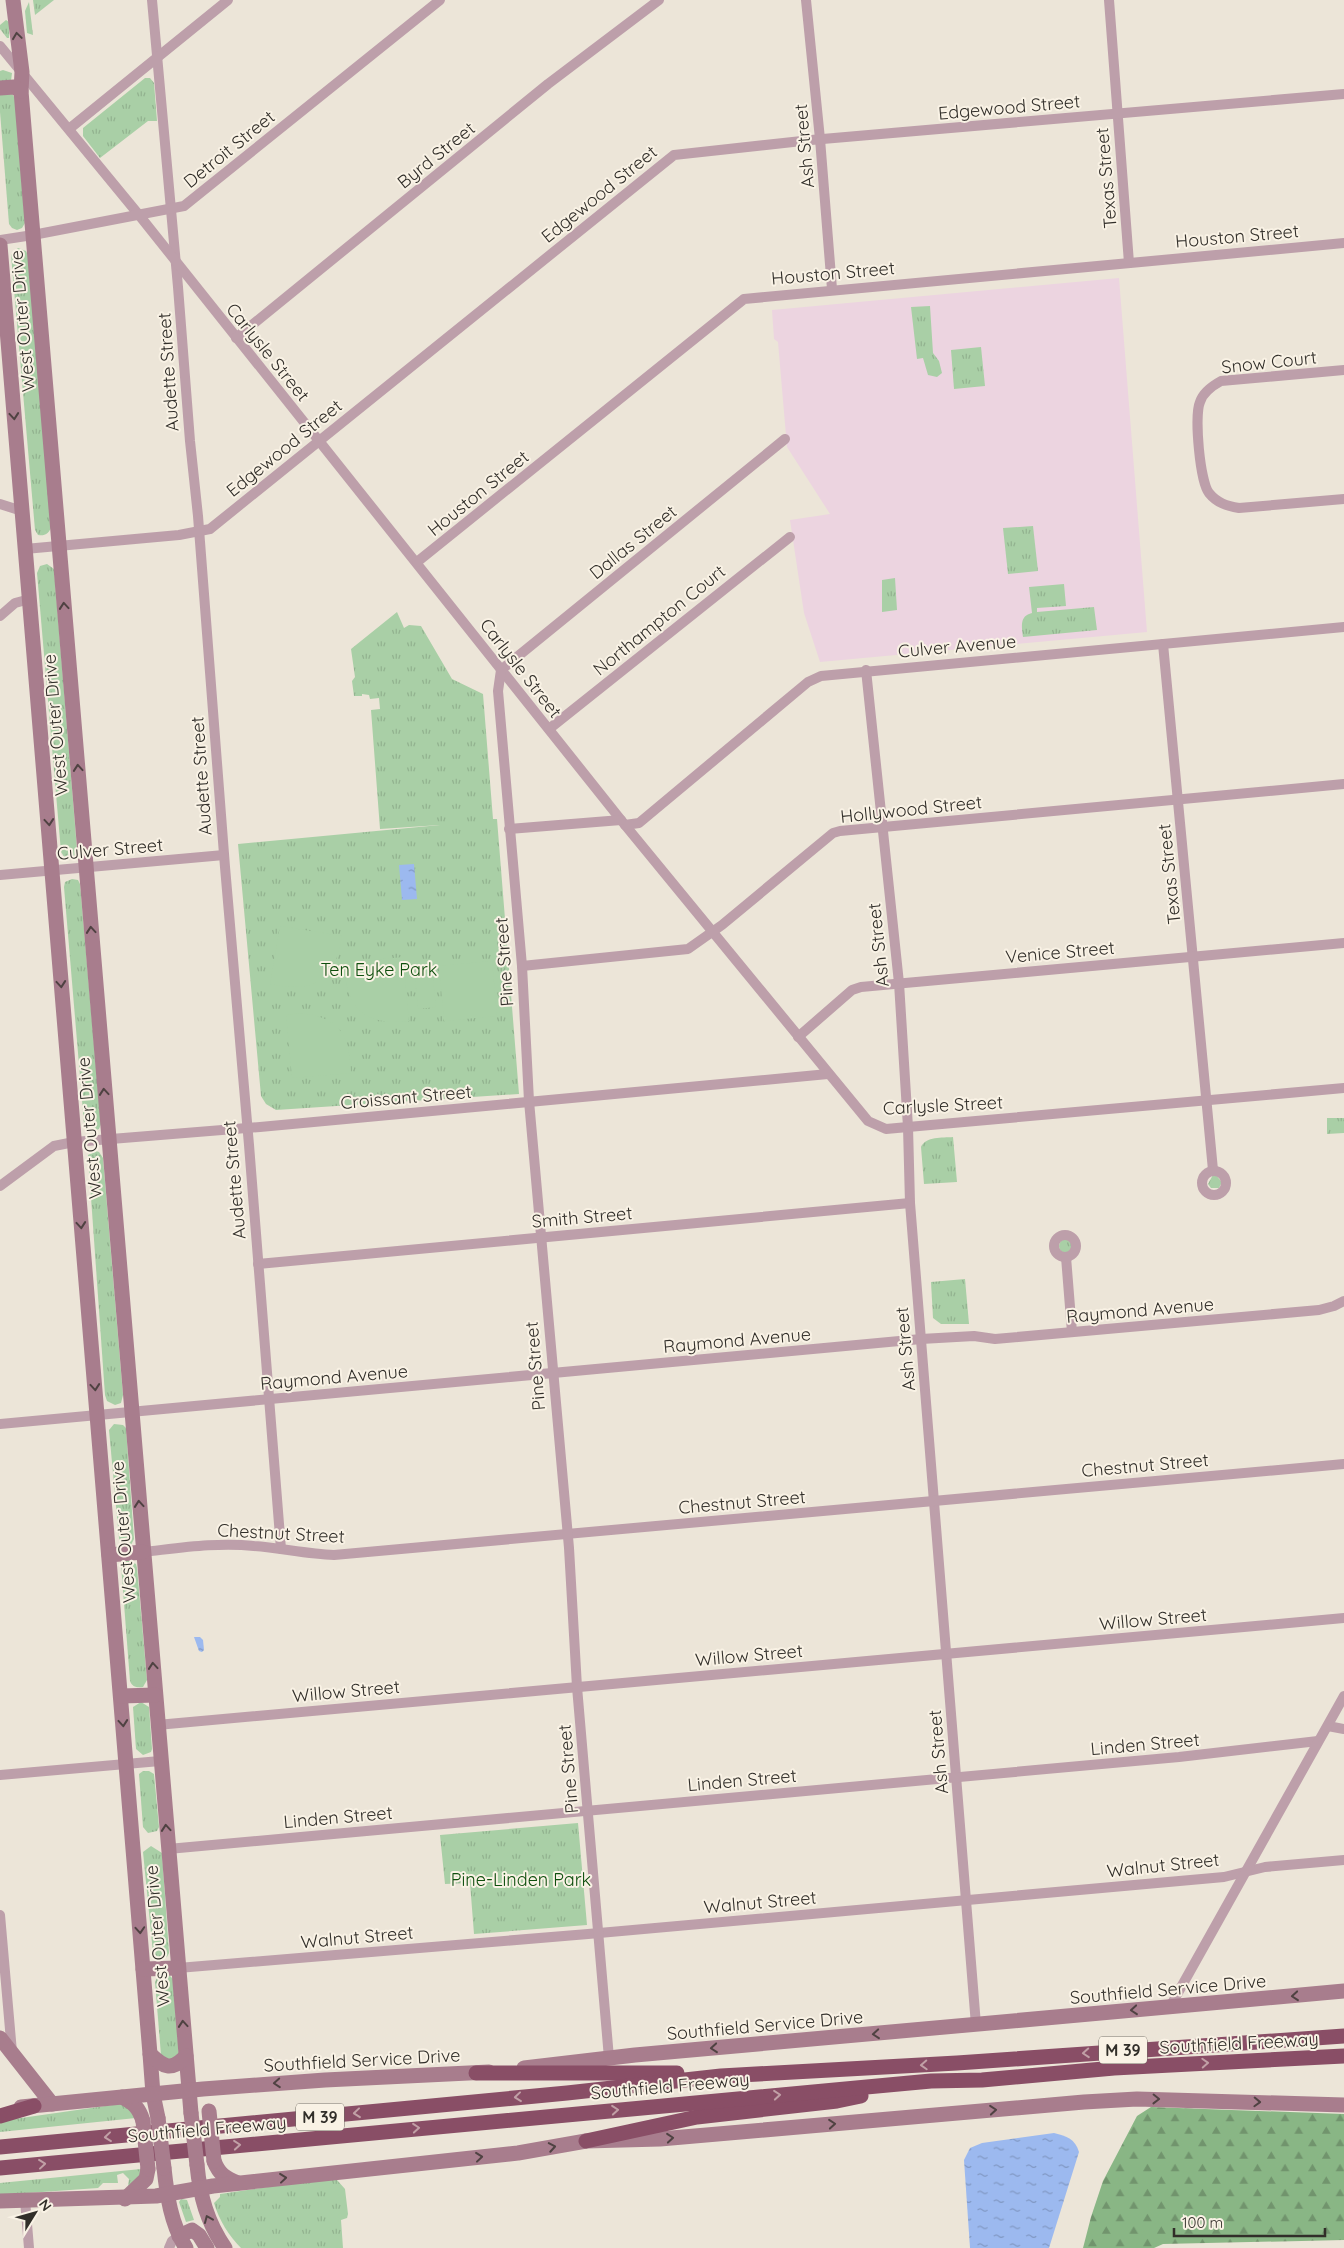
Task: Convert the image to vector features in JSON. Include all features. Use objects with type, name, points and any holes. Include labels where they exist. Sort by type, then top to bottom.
[{"type":"highway","name":"Southfield Freeway","points":[[0,2147],[557,2094],[721,2076],[957,2063],[1344,2036]]},
{"type":"highway","name":"Southfield Freeway","points":[[0,2168],[931,2081],[982,2080],[1114,2068],[1344,2056]]},
{"type":"highway","points":[[476,2073],[653,2072],[721,2076]]},
{"type":"highway","points":[[586,2141],[696,2117],[837,2101],[931,2081]]},
{"type":"highway","points":[[0,2116],[34,2106]]},
{"type":"main road","points":[[0,10],[13,0]]},
{"type":"main road","name":"West Outer Drive","points":[[13,0],[22,72],[33,235],[191,2113],[199,2187],[206,2213],[214,2232],[225,2248]]},
{"type":"main road","points":[[0,88],[14,87],[22,91]]},
{"type":"main road","name":"West Outer Drive","points":[[0,245],[127,1764],[153,2094],[151,2120],[164,2168],[167,2194],[178,2244]]},
{"type":"main road","points":[[109,1555],[143,1552]]},
{"type":"main road","points":[[121,1696],[155,1694]]},
{"type":"main road","points":[[143,1969],[178,1968]]},
{"type":"main road","name":"Southfield Service Drive","points":[[0,2109],[189,2090],[325,2080],[476,2073],[609,2058],[1344,1992]]},
{"type":"main road","points":[[0,2038],[52,2104]]},
{"type":"main road","points":[[150,2054],[160,2064],[169,2067],[176,2065],[186,2056]]},
{"type":"main road","points":[[216,2089],[209,2102],[214,2161],[218,2171],[225,2178],[238,2183]]},
{"type":"main road","points":[[122,2097],[133,2103],[151,2120],[146,2179],[125,2199]]},
{"type":"main road","points":[[0,2201],[125,2199],[167,2194],[199,2187],[518,2153],[586,2141],[660,2139],[1137,2099],[1344,2105]]},
{"type":"main road","points":[[178,2244],[192,2230],[199,2235],[207,2248]]},
{"type":"street","name":"Audette Street","points":[[152,0],[199,532],[281,1550]]},
{"type":"street","points":[[69,128],[228,0]]},
{"type":"street","name":"Detroit Street","points":[[0,240],[184,206],[440,0]]},
{"type":"street","name":"Byrd Street","points":[[236,338],[548,84],[659,0]]},
{"type":"street","name":"Ash Street","points":[[806,0],[832,290]]},
{"type":"street","name":"Texas Street","points":[[1109,0],[1116,114],[1130,262]]},
{"type":"street","name":"Carlysle Street","points":[[0,46],[139,215],[623,822],[868,1121],[886,1129],[1344,1088]]},
{"type":"street","name":"Edgewood Street","points":[[25,549],[199,532],[210,529],[674,155],[820,140],[1344,94]]},
{"type":"street","name":"Houston Street","points":[[417,562],[744,299],[1344,243]]},
{"type":"street","name":"Snow Court","points":[[1344,370],[1221,382],[1209,388],[1204,394],[1197,413],[1204,482],[1210,494],[1217,501],[1239,508],[1344,499]]},
{"type":"street","name":"Dallas Street","points":[[501,670],[785,439]]},
{"type":"street","points":[[0,504],[22,510]]},
{"type":"street","name":"Northampton Court","points":[[549,729],[790,536]]},
{"type":"street","points":[[0,616],[15,603],[30,599]]},
{"type":"street","name":"Culver Avenue","points":[[509,828],[623,822],[639,823],[808,682],[821,676],[866,670],[1344,627]]},
{"type":"street","name":"Texas Street","points":[[1163,644],[1213,1170]]},
{"type":"street","name":"Pine Street","points":[[501,670],[498,692],[522,966],[529,1102],[567,1534],[609,2058]]},
{"type":"street","name":"Ash Street","points":[[866,670],[898,983],[908,1127],[910,1204],[976,2024]]},
{"type":"street","name":"Hollywood Street","points":[[522,966],[680,951],[693,946],[833,833],[1344,784]]},
{"type":"street","name":"Culver Street","points":[[0,875],[224,855]]},
{"type":"street","name":"Venice Street","points":[[798,1037],[852,990],[898,983],[1344,943]]},
{"type":"street","name":"Croissant Street","points":[[0,1186],[54,1146],[74,1142],[247,1128],[828,1074]]},
{"type":"street","name":"Smith Street","points":[[258,1264],[910,1204]]},
{"type":"street","points":[[1066,1257],[1072,1332]]},
{"type":"street","name":"Raymond Avenue","points":[[5,1423],[921,1339],[974,1336],[995,1339],[1319,1310],[1344,1301]]},
{"type":"street","name":"Chestnut Street","points":[[143,1552],[226,1544],[334,1555],[1344,1464]]},
{"type":"street","name":"Willow Street","points":[[157,1725],[1344,1618]]},
{"type":"street","points":[[1170,2007],[1344,1696]]},
{"type":"street","points":[[1328,1726],[1344,1729]]},
{"type":"street","name":"Linden Street","points":[[168,1849],[1189,1756],[1318,1742]]},
{"type":"street","points":[[0,1776],[160,1761]]},
{"type":"street","name":"Walnut Street","points":[[178,1968],[598,1933],[1224,1877],[1268,1867],[1344,1860]]},
{"type":"street","points":[[0,1915],[12,2053]]},
{"type":"street","points":[[25,2200],[30,2248]]},
{"type":"shaded area","points":[[1119,278],[1147,632],[820,662],[804,613],[790,520],[830,514],[787,447],[778,342],[774,339],[772,310]]},
{"type":"green space","points":[[33,0],[54,0],[35,15]]},
{"type":"green space","points":[[29,2],[33,35],[27,33],[25,11]]},
{"type":"green space","points":[[6,20],[9,22],[9,38],[0,29],[0,25]]},
{"type":"green space","points":[[0,71],[12,73],[11,81],[0,82]]},
{"type":"green space","points":[[145,78],[150,78],[154,83],[157,121],[148,121],[100,158],[83,136],[83,128]]},
{"type":"green space","points":[[12,94],[15,98],[25,223],[22,228],[17,230],[9,224],[0,112],[0,95]]},
{"type":"green space","points":[[18,248],[26,251],[28,255],[51,528],[44,535],[38,535],[35,530],[11,255]]},
{"type":"green space","points":[[930,306],[933,353],[939,361],[942,373],[937,377],[928,375],[923,358],[917,359],[911,307]]},
{"type":"green space","points":[[981,347],[985,386],[954,389],[951,350]]},
{"type":"green space","points":[[1033,526],[1038,571],[1008,574],[1003,528]]},
{"type":"green space","points":[[47,564],[54,569],[77,849],[77,855],[69,860],[61,852],[37,573],[40,566]]},
{"type":"green space","points":[[895,578],[897,610],[882,612],[882,580]]},
{"type":"green space","points":[[1064,584],[1066,606],[1037,608],[1037,612],[1094,607],[1097,630],[1023,637],[1023,619],[1032,613],[1029,587]]},
{"type":"green space","name":"Ten Eyke Park","points":[[397,612],[404,628],[409,625],[421,626],[452,679],[483,694],[493,819],[497,819],[519,1094],[276,1110],[266,1104],[261,1096],[238,844],[440,825],[380,829],[371,710],[380,709],[379,698],[370,699],[369,695],[362,694],[362,696],[354,696],[352,681],[355,677],[351,649]]},
{"type":"green space","points":[[72,879],[78,880],[80,884],[101,1124],[99,1129],[91,1132],[87,1130],[84,1124],[64,887],[65,882]]},
{"type":"green space","points":[[280,926],[342,936],[339,952],[334,964],[328,974],[320,981],[299,987],[270,984]]},
{"type":"green space","points":[[403,957],[409,1021],[393,1022],[368,1017],[360,1011],[348,992],[344,963]]},
{"type":"green space","points":[[492,961],[497,1016],[444,1021],[439,966]]},
{"type":"green space","points":[[432,967],[436,1007],[418,1009],[414,968]]},
{"type":"green space","points":[[301,1013],[325,1019],[334,1024],[340,1031],[348,1048],[351,1073],[292,1078],[286,1015]]},
{"type":"green space","points":[[1327,1118],[1344,1118],[1344,1133],[1327,1134]]},
{"type":"green space","points":[[953,1137],[957,1182],[924,1184],[921,1147],[923,1143],[930,1139]]},
{"type":"green space","points":[[96,1151],[103,1158],[123,1395],[121,1403],[115,1405],[107,1401],[105,1395],[88,1155]]},
{"type":"green space","points":[[1214,1173],[1222,1182],[1219,1188],[1211,1188],[1208,1184]]},
{"type":"green space","points":[[1066,1239],[1071,1241],[1073,1246],[1071,1251],[1066,1253],[1061,1251],[1059,1246],[1061,1241]]},
{"type":"green space","points":[[965,1279],[969,1324],[941,1324],[933,1318],[931,1282]]},
{"type":"green space","points":[[114,1424],[123,1425],[126,1428],[134,1539],[131,1545],[124,1544],[119,1538],[109,1430]]},
{"type":"green space","points":[[127,1560],[136,1564],[137,1568],[147,1680],[143,1687],[133,1686],[130,1681],[121,1565]]},
{"type":"green space","points":[[141,1702],[149,1707],[152,1749],[151,1752],[143,1755],[136,1749],[133,1707]]},
{"type":"green space","points":[[143,1771],[149,1771],[154,1774],[159,1827],[157,1831],[148,1833],[143,1827],[139,1774]]},
{"type":"green space","name":"Pine-Linden Park","points":[[578,1823],[587,1925],[474,1934],[470,1883],[445,1884],[440,1835]]},
{"type":"green space","points":[[151,1846],[162,1853],[169,1953],[167,1957],[160,1959],[153,1953],[143,1852]]},
{"type":"green space","points":[[163,1973],[168,1974],[173,1979],[179,2054],[169,2062],[161,2055],[155,1982],[158,1976]]},
{"type":"green space","points":[[119,2104],[129,2106],[136,2118],[0,2132],[0,2121]]},
{"type":"green space","points":[[1151,2107],[1344,2114],[1344,2240],[1163,2244],[1154,2248],[1083,2248],[1103,2181],[1137,2116]]},
{"type":"green space","points":[[141,2169],[141,2177],[128,2186],[129,2179],[123,2173],[117,2175],[118,2183],[103,2183],[98,2188],[0,2195],[0,2183]]},
{"type":"green space","points":[[315,2180],[337,2180],[345,2189],[348,2214],[347,2218],[341,2220],[343,2248],[241,2248],[225,2227],[214,2203],[220,2197],[220,2194]]},
{"type":"green space","points":[[181,2199],[187,2200],[194,2220],[186,2222],[179,2202]]},
{"type":"water","points":[[414,864],[417,899],[402,900],[399,865]]},
{"type":"water","points":[[194,1637],[200,1637],[203,1640],[204,1650],[202,1652],[199,1651]]},
{"type":"water","points":[[1054,2133],[1070,2139],[1079,2152],[1049,2248],[970,2248],[964,2160],[970,2148],[982,2143]]}]
